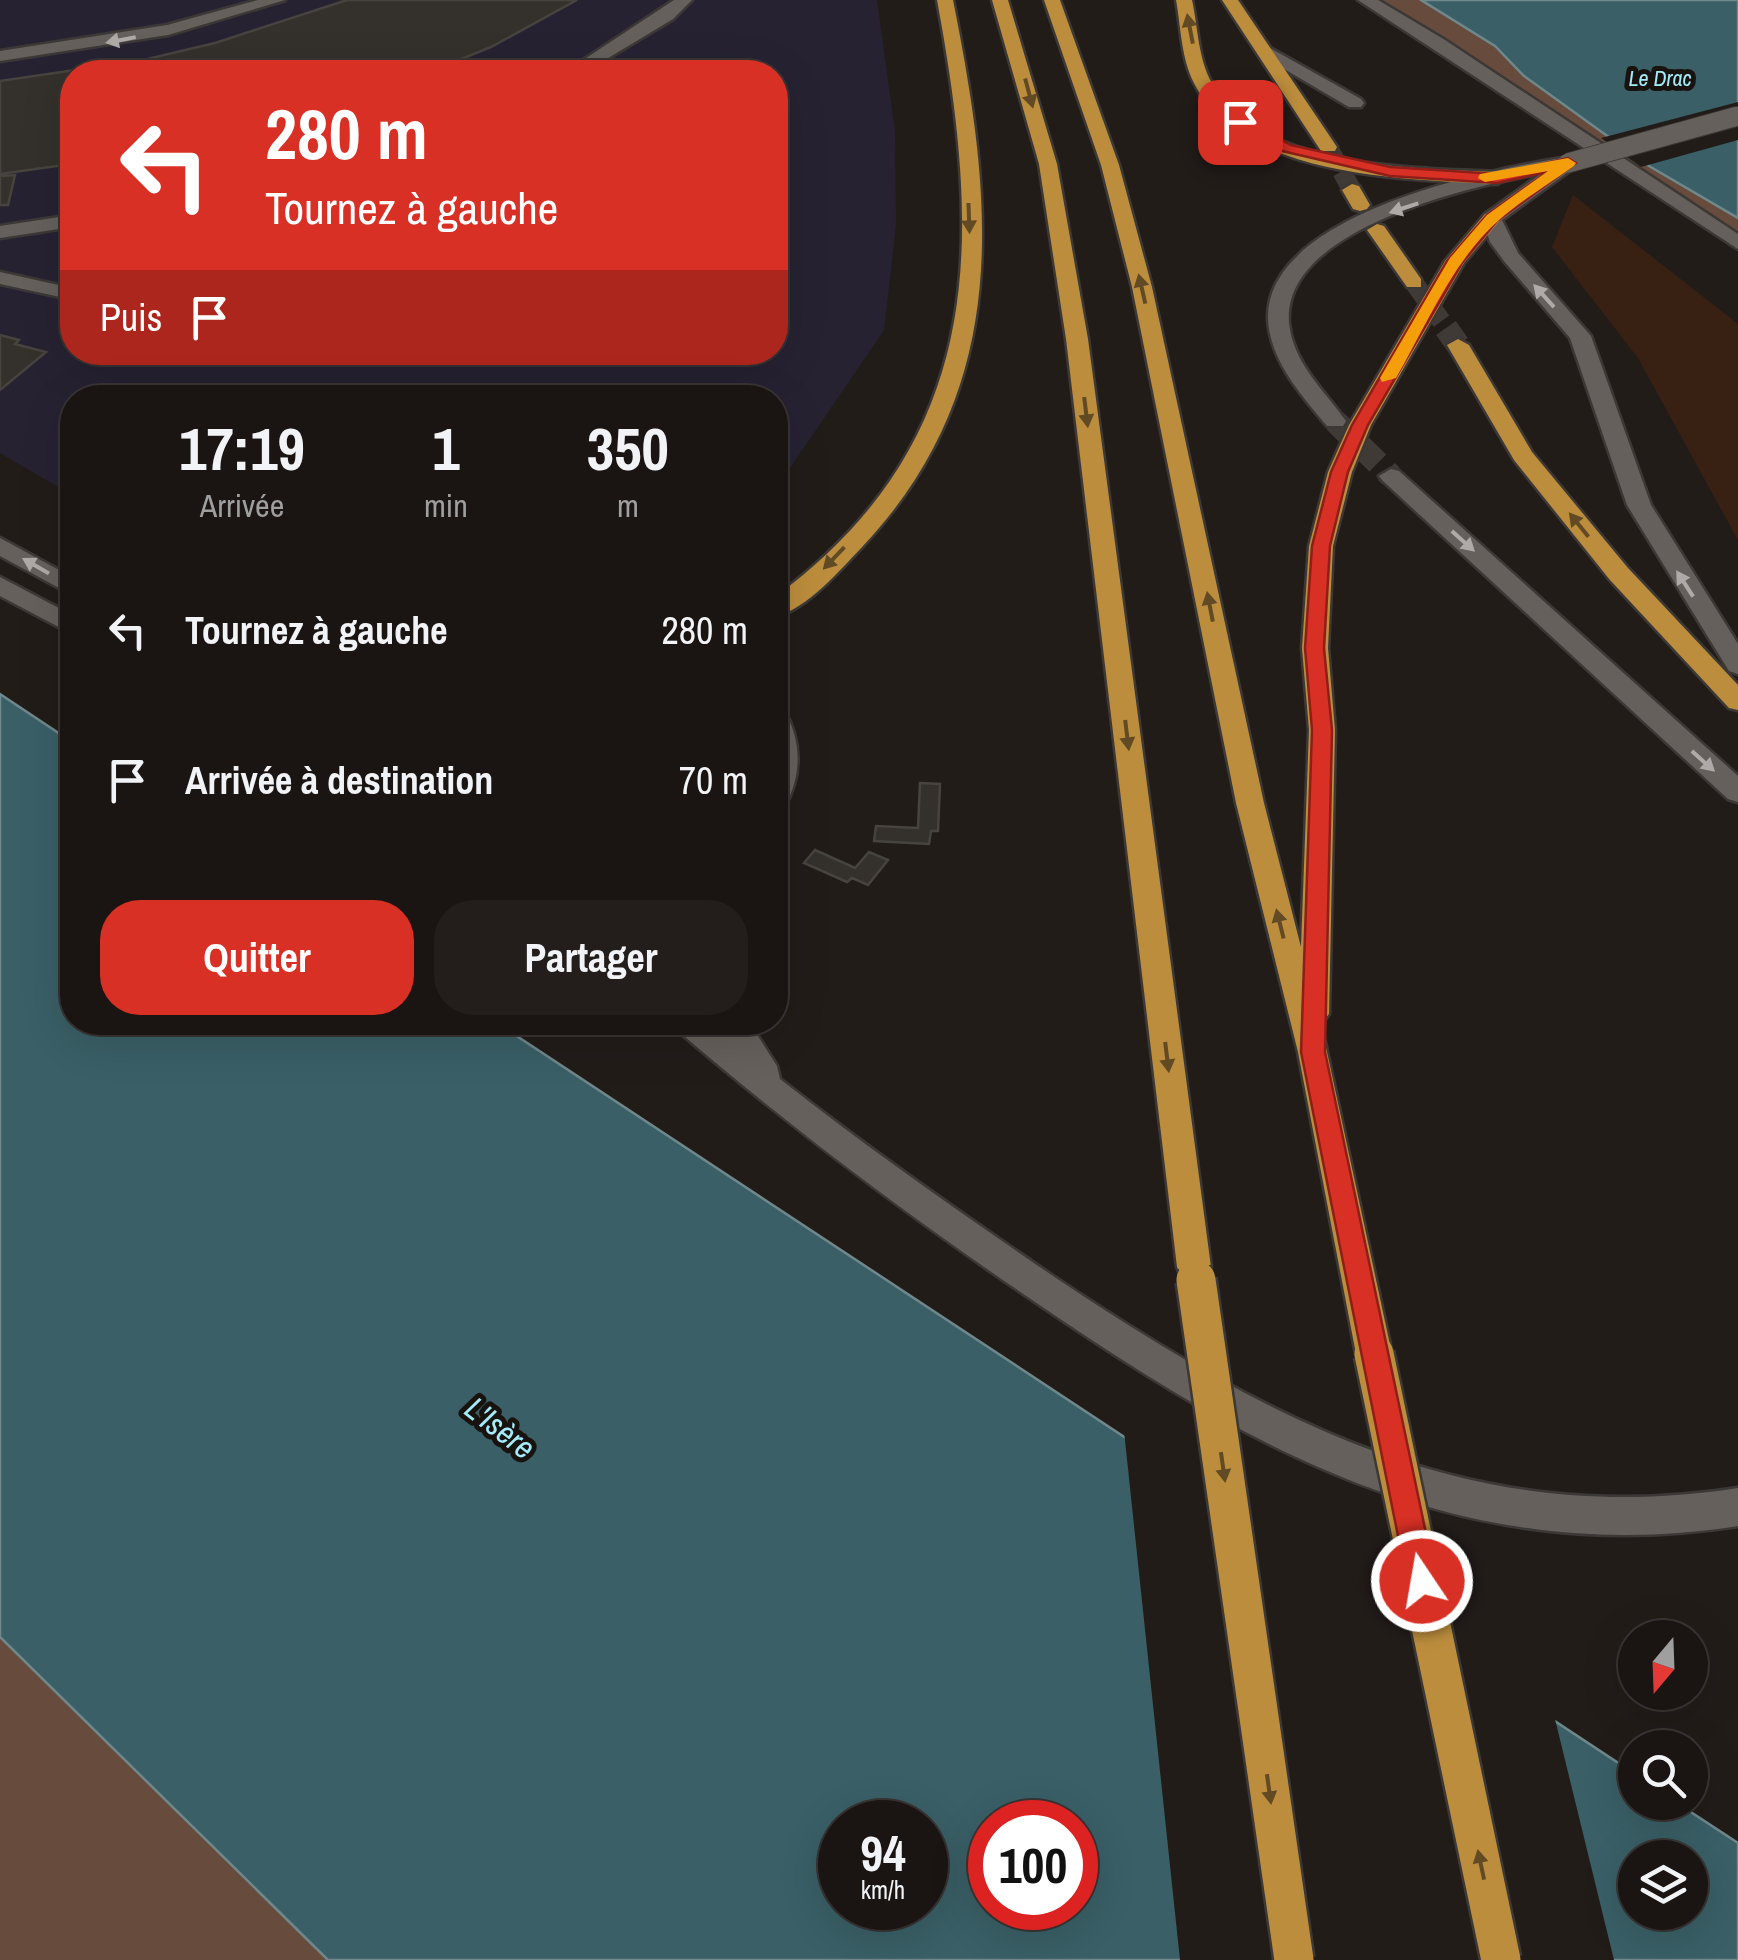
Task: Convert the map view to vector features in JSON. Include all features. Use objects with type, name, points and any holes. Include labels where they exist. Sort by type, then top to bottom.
[{"type":"highway","points":[[788,598],[824,568],[888,502],[934,425],[962,349],[970,300],[968,182],[958,68],[944,0]]},
{"type":"highway","points":[[1000,0],[1048,164],[1077,339],[1194,1267],[1294,1960]]},
{"type":"highway","points":[[1052,0],[1110,165],[1142,287],[1250,802],[1313,1052],[1500,1960]]},
{"type":"highway","points":[[1184,0],[1204,86],[1221,109],[1258,134],[1322,159],[1373,168],[1497,178]]},
{"type":"highway","points":[[1230,0],[1328,148]]},
{"type":"highway","points":[[1313,1052],[1322,730],[1314,648],[1321,546],[1340,472],[1360,425],[1455,261],[1492,218]]},
{"type":"highway","points":[[1377,230],[1414,283]]},
{"type":"highway","points":[[1458,345],[1522,455],[1619,574],[1738,701]]},
{"type":"main road","points":[[194,0],[216,19]]},
{"type":"main road","points":[[0,56],[95,44],[216,19],[278,0]]},
{"type":"main road","points":[[594,60],[668,15],[684,0]]},
{"type":"main road","points":[[1366,0],[1439,44],[1738,243]]},
{"type":"main road","points":[[1263,48],[1355,102]]},
{"type":"main road","points":[[1335,421],[1305,386],[1289,355],[1279,306],[1303,262],[1344,230],[1497,178],[1568,163],[1738,116]]},
{"type":"main road","points":[[1568,163],[1492,218],[1500,242],[1580,336],[1639,505],[1738,666]]},
{"type":"main road","points":[[0,232],[60,223]]},
{"type":"main road","points":[[0,278],[60,291]]},
{"type":"main road","points":[[1391,476],[1738,792]]},
{"type":"main road","points":[[0,546],[60,579]]},
{"type":"main road","points":[[0,585],[60,619]]},
{"type":"main road","points":[[704,1035],[787,1106],[877,1174],[1181,1379],[1280,1432],[1386,1476],[1513,1506],[1603,1518],[1738,1507]]},
{"type":"main road","points":[[741,1035],[787,1106]]},
{"type":"shaded area","points":[[0,0],[877,0],[895,132],[896,225],[884,330],[788,471],[788,385],[60,385],[60,488],[0,453]]},
{"type":"shaded area","points":[[1378,0],[1421,0],[1495,46],[1524,77],[1649,166],[1738,218],[1738,238],[1458,48]]},
{"type":"shaded area","points":[[1573,195],[1738,324],[1738,540],[1638,358],[1552,247]]},
{"type":"shaded area","points":[[0,1637],[328,1960],[0,1960]]},
{"type":"water","name":"Le Drac","points":[[1421,0],[1738,0],[1738,218],[1649,166],[1524,76],[1495,46]]},
{"type":"water","name":"L'Isère","points":[[0,694],[60,734],[60,1035],[515,1035],[1618,1763],[1618,1820],[1703,1820],[1738,1843],[1738,1960],[328,1960],[0,1637]]},
{"type":"pier","points":[[1738,102],[1738,140],[1641,167],[1601,138]]},
{"type":"pier","points":[[1124,1431],[1554,1715],[1614,1960],[1180,1960]]},
{"type":"building","points":[[347,0],[577,0],[459,60],[143,60],[215,43]]},
{"type":"building","points":[[60,72],[60,166],[0,174],[0,81]]},
{"type":"building","points":[[15,175],[8,205],[0,205],[0,176]]},
{"type":"building","points":[[0,335],[19,340],[15,344],[46,352],[0,390]]},
{"type":"building","points":[[920,783],[940,784],[938,831],[931,831],[929,844],[874,841],[876,826],[918,828]]},
{"type":"building","points":[[815,850],[855,868],[869,852],[888,860],[868,885],[852,878],[847,882],[804,863]]},
{"type":"tunnel","points":[[1328,147],[1352,190]]},
{"type":"tunnel","points":[[1414,283],[1448,330]]},
{"type":"tunnel","points":[[1446,328],[1458,345]]},
{"type":"tunnel","points":[[1335,421],[1391,476]]},
{"type":"slow traffic","points":[[1388,378],[1455,261],[1492,218],[1568,163],[1485,178]]},
{"type":"route","points":[[1240,122],[1287,148],[1390,172],[1497,178],[1568,163],[1492,218],[1455,261],[1360,425],[1340,472],[1321,546],[1314,648],[1322,730],[1313,1052],[1422,1581]]}]
